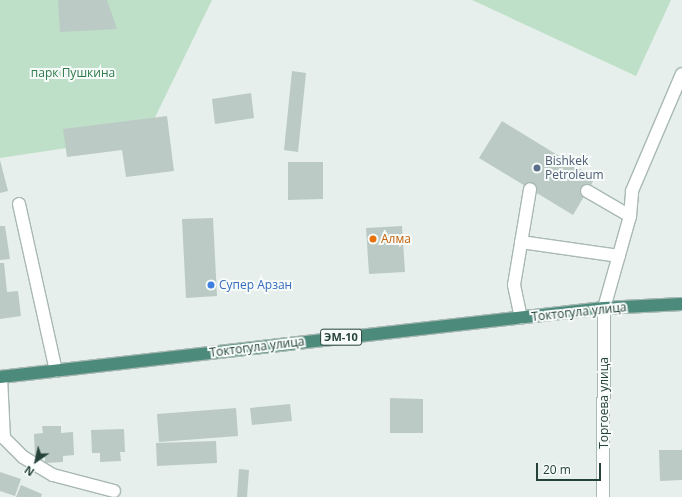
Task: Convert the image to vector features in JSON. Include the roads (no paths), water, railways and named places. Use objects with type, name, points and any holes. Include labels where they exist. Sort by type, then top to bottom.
[{"type":"highway","name":"Токтогула улица","points":[[1,377],[604,308],[682,304]]},
{"type":"street","name":"Торгоева улица","points":[[603,497],[604,308],[630,216],[632,191],[682,74]]},
{"type":"street","points":[[521,318],[514,285],[530,189]]},
{"type":"street","points":[[587,191],[630,216]]},
{"type":"street","points":[[20,204],[56,371]]},
{"type":"street","points":[[521,242],[619,256]]},
{"type":"street","points":[[1,377],[4,438],[23,457],[53,476],[114,490]]},
{"type":"place","name":"Bishkek Petroleum","points":[[537,168]]},
{"type":"place","name":"Алма","points":[[373,239]]},
{"type":"place","name":"Супер Арзан","points":[[211,285]]},
{"type":"park label","name":"парк Пушкина","points":[[73,73]]}]
